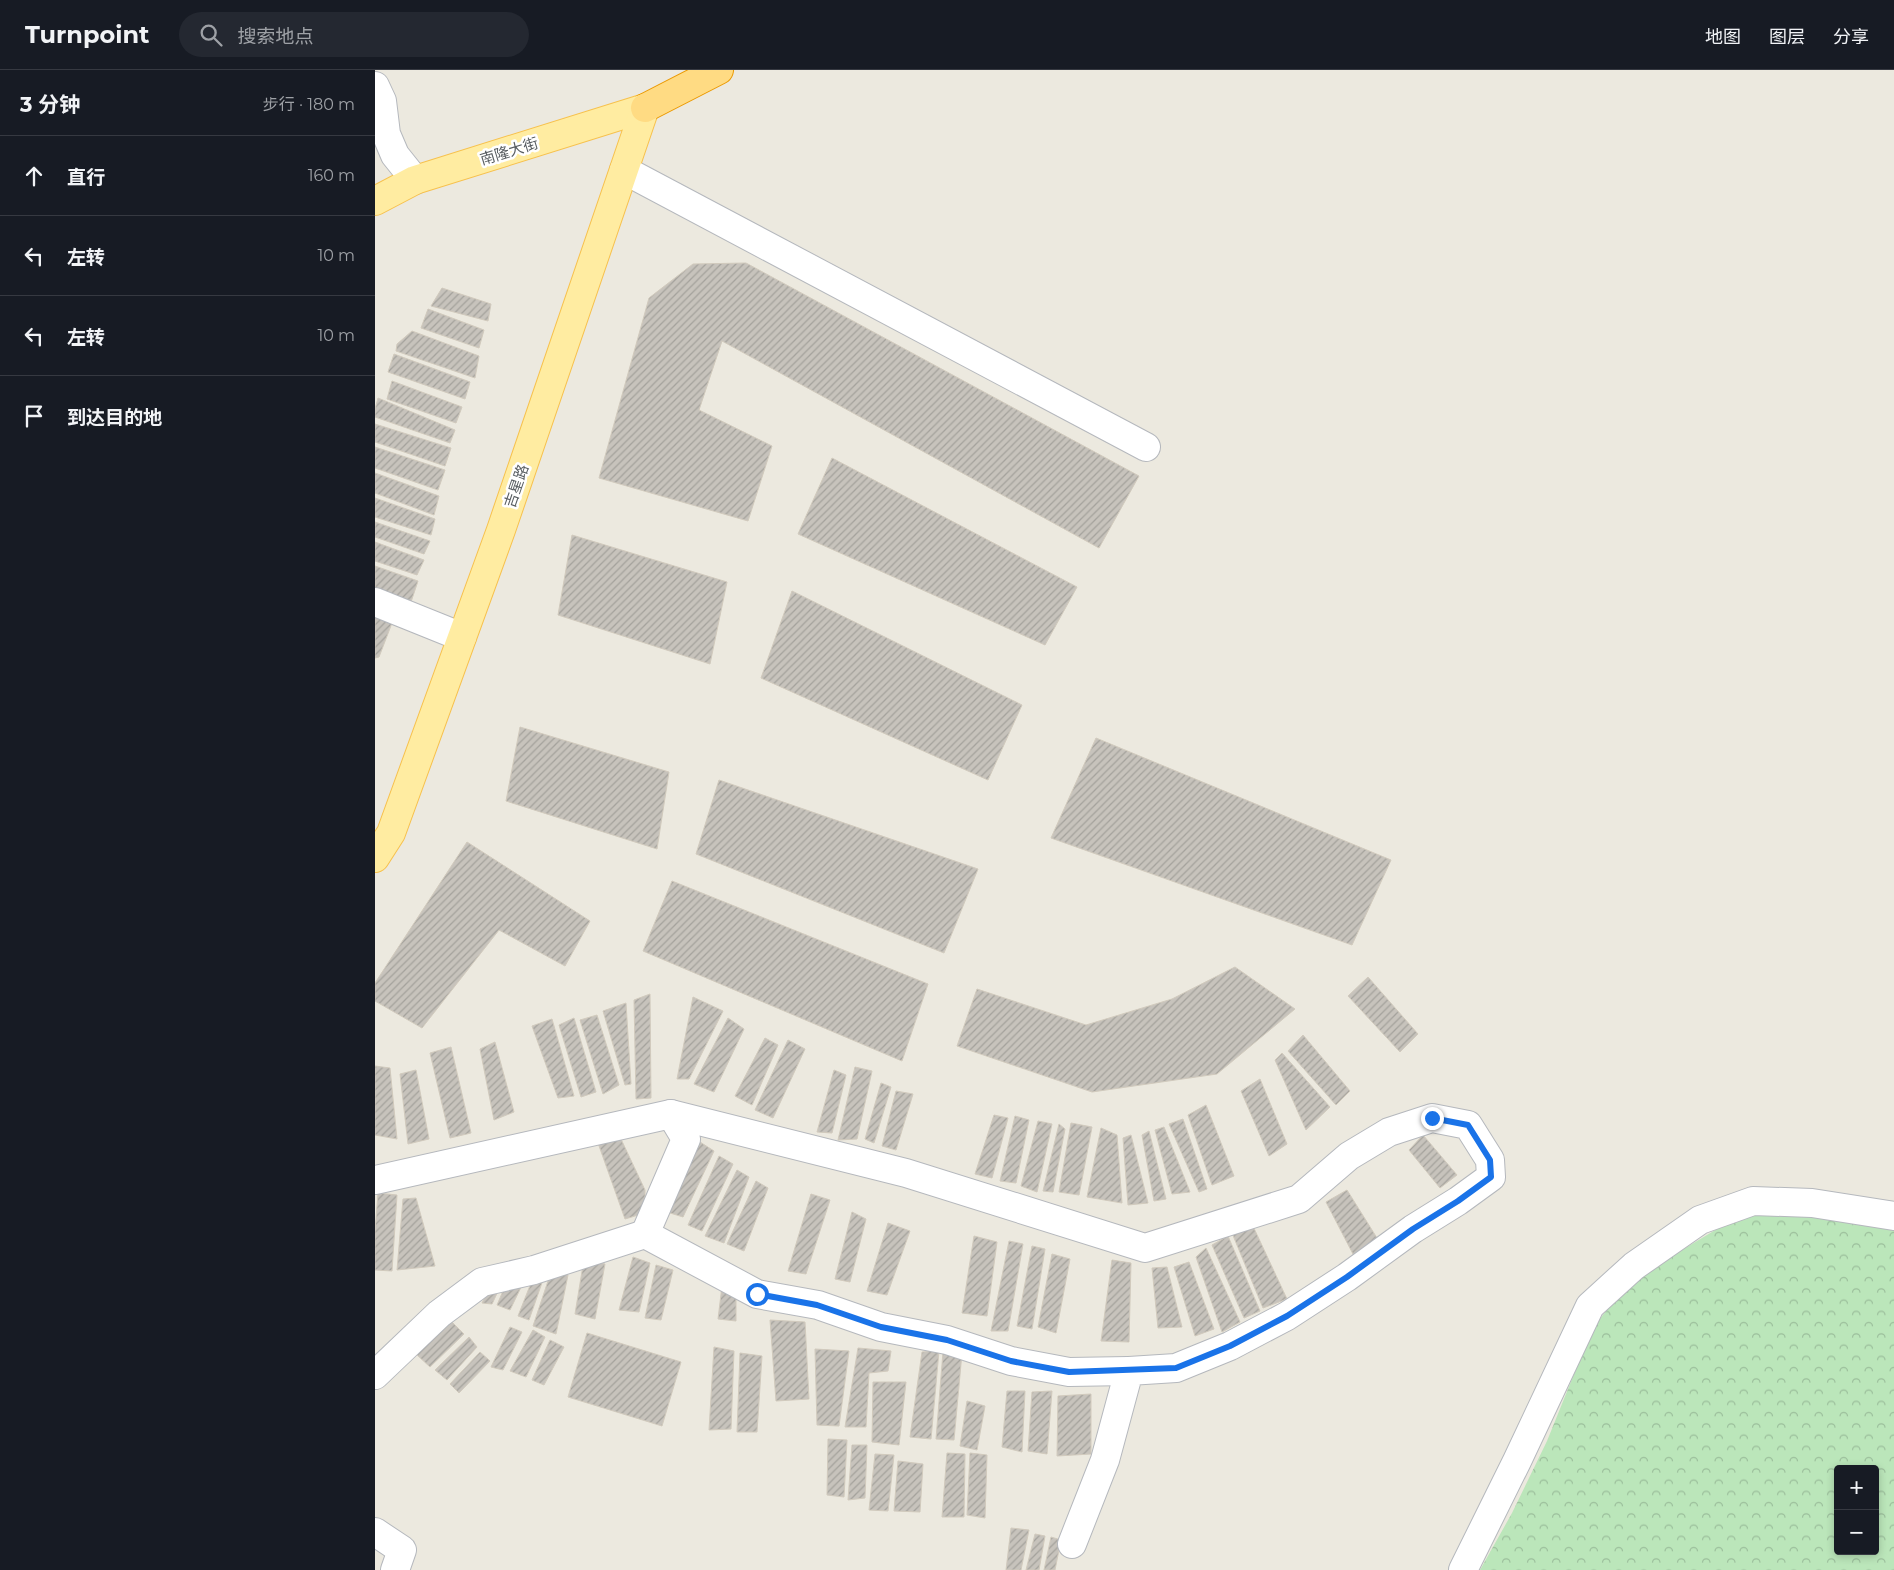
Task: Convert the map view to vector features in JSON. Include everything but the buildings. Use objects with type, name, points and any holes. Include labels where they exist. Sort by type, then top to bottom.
[{"type":"highway","points":[[645,108],[719,70]]},
{"type":"main road","name":"吉星路","points":[[375,858],[391,833],[501,530],[645,108]]},
{"type":"main road","name":"南隆大街","points":[[375,201],[415,180],[645,108]]},
{"type":"street","points":[[375,86],[382,101],[385,134],[395,154],[415,180]]},
{"type":"street","points":[[625,170],[1146,447]]},
{"type":"street","points":[[375,602],[462,637]]},
{"type":"street","points":[[375,1180],[671,1114],[906,1173],[1145,1248],[1299,1199],[1349,1156],[1389,1132],[1432,1118],[1468,1125],[1490,1160],[1491,1177],[1287,1316],[1230,1346],[1176,1368],[1069,1372],[1011,1361],[947,1340],[881,1327],[817,1305],[757,1294],[645,1234],[535,1270],[483,1282],[439,1314],[375,1375]]},
{"type":"street","points":[[645,1234],[685,1140],[671,1114]]},
{"type":"street","points":[[1463,1570],[1590,1306],[1634,1266],[1700,1220],[1753,1201],[1811,1203],[1894,1216]]},
{"type":"street","points":[[1072,1544],[1105,1460],[1129,1371]]},
{"type":"street","points":[[375,1532],[402,1550],[395,1570]]},
{"type":"green space","points":[[1777,1209],[1894,1228],[1894,1570],[1480,1570],[1512,1513],[1547,1441],[1593,1327],[1632,1280],[1727,1223]]},
{"type":"route","points":[[757,1294],[817,1305],[881,1327],[947,1340],[1011,1361],[1069,1372],[1176,1368],[1230,1346],[1287,1316],[1347,1277],[1413,1229],[1458,1201],[1491,1177],[1490,1160],[1468,1125],[1432,1118]]}]
